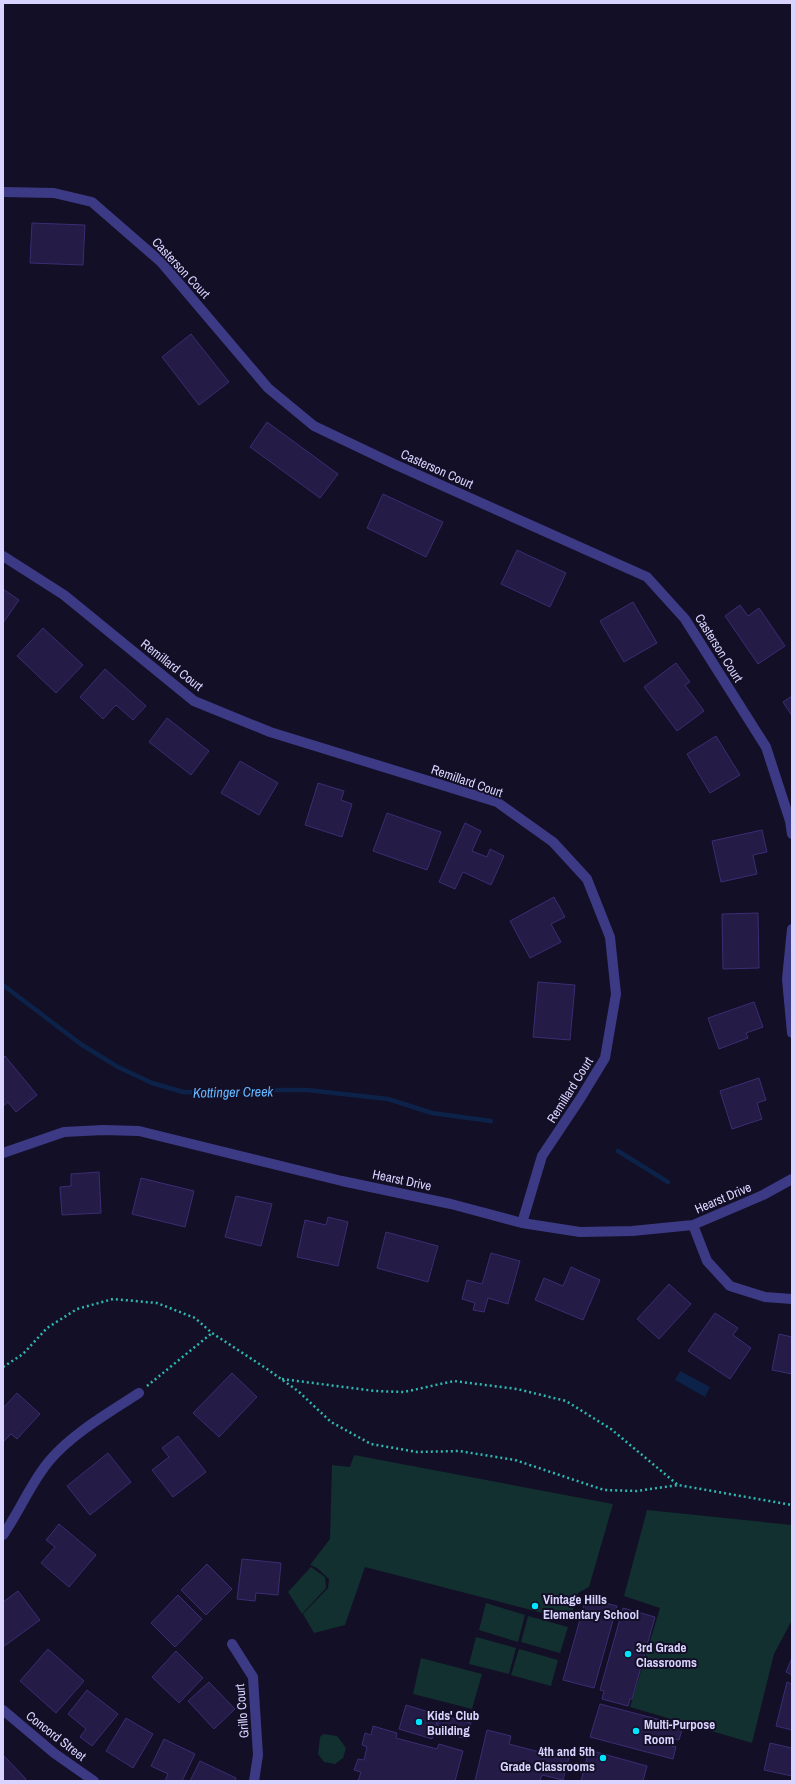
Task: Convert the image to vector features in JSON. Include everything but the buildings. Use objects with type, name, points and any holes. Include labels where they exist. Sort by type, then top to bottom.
[{"type":"street","name":"Casterson Court","points":[[3,192],[54,193],[92,202],[161,262],[268,388],[314,426],[647,577],[685,619],[766,747],[790,821],[792,834]]},
{"type":"street","name":"Remillard Court","points":[[3,556],[64,595],[194,701],[270,732],[497,802],[554,842],[586,879],[610,938],[616,994],[605,1058],[542,1156],[522,1224]]},
{"type":"street","points":[[792,929],[787,979],[792,1032]]},
{"type":"street","name":"Hearst Drive","points":[[3,1153],[64,1132],[102,1130],[139,1131],[342,1181],[451,1204],[522,1224],[580,1232],[632,1231],[693,1225],[763,1195],[792,1179]]},
{"type":"street","points":[[693,1225],[707,1261],[730,1286],[765,1297],[792,1299]]},
{"type":"street","points":[[3,1535],[28,1493],[51,1459],[86,1428],[139,1393]]},
{"type":"street","name":"Grillo Court","points":[[232,1644],[253,1677],[258,1755],[254,1781]]},
{"type":"street","name":"Concord Street","points":[[3,1710],[54,1754],[94,1781]]},
{"type":"path","points":[[3,1367],[23,1354],[47,1328],[77,1309],[113,1299],[156,1303],[195,1318],[212,1333],[298,1391],[331,1422],[371,1444],[417,1452],[459,1451],[515,1460],[604,1490],[637,1491],[678,1485],[792,1505]]},
{"type":"path","points":[[139,1393],[163,1371],[212,1333]]},
{"type":"path","points":[[281,1379],[375,1391],[404,1392],[454,1381],[518,1389],[566,1401],[611,1429],[678,1485]]},
{"type":"green space","points":[[354,1455],[613,1504],[589,1587],[578,1593],[570,1620],[365,1567],[345,1625],[314,1633],[303,1614],[328,1588],[329,1579],[317,1568],[310,1565],[330,1539],[332,1465],[350,1467]]},
{"type":"green space","points":[[647,1510],[792,1525],[792,1620],[774,1654],[752,1743],[630,1707],[660,1608],[624,1596]]},
{"type":"green space","points":[[311,1567],[325,1577],[326,1588],[302,1614],[288,1592]]},
{"type":"green space","points":[[486,1603],[525,1615],[518,1642],[479,1630]]},
{"type":"green space","points":[[528,1616],[568,1627],[560,1653],[521,1642]]},
{"type":"green space","points":[[476,1637],[516,1648],[509,1674],[469,1664]]},
{"type":"green space","points":[[519,1649],[558,1660],[551,1686],[511,1675]]},
{"type":"green space","points":[[421,1658],[482,1674],[472,1709],[413,1694]]},
{"type":"green space","points":[[323,1734],[337,1736],[346,1748],[343,1758],[335,1764],[324,1762],[318,1754],[320,1737]]},
{"type":"water","points":[[680,1371],[710,1387],[705,1397],[675,1380]]},
{"type":"waterway","name":"Kottinger Creek","points":[[3,985],[82,1045],[118,1067],[152,1083],[183,1092],[214,1093],[261,1090],[307,1090],[388,1099],[432,1113],[491,1121]]},
{"type":"waterway","name":"Kottinger Creek","points":[[618,1151],[668,1182]]},
{"type":"place","name":"Vintage Hills Elementary School","points":[[535,1606]]},
{"type":"place","name":"3rd Grade Classrooms","points":[[628,1654]]},
{"type":"place","name":"Kids' Club Building","points":[[419,1722]]},
{"type":"place","name":"Multi-Purpose Room","points":[[636,1731]]},
{"type":"place","name":"4th and 5th Grade Classrooms","points":[[603,1758]]}]
